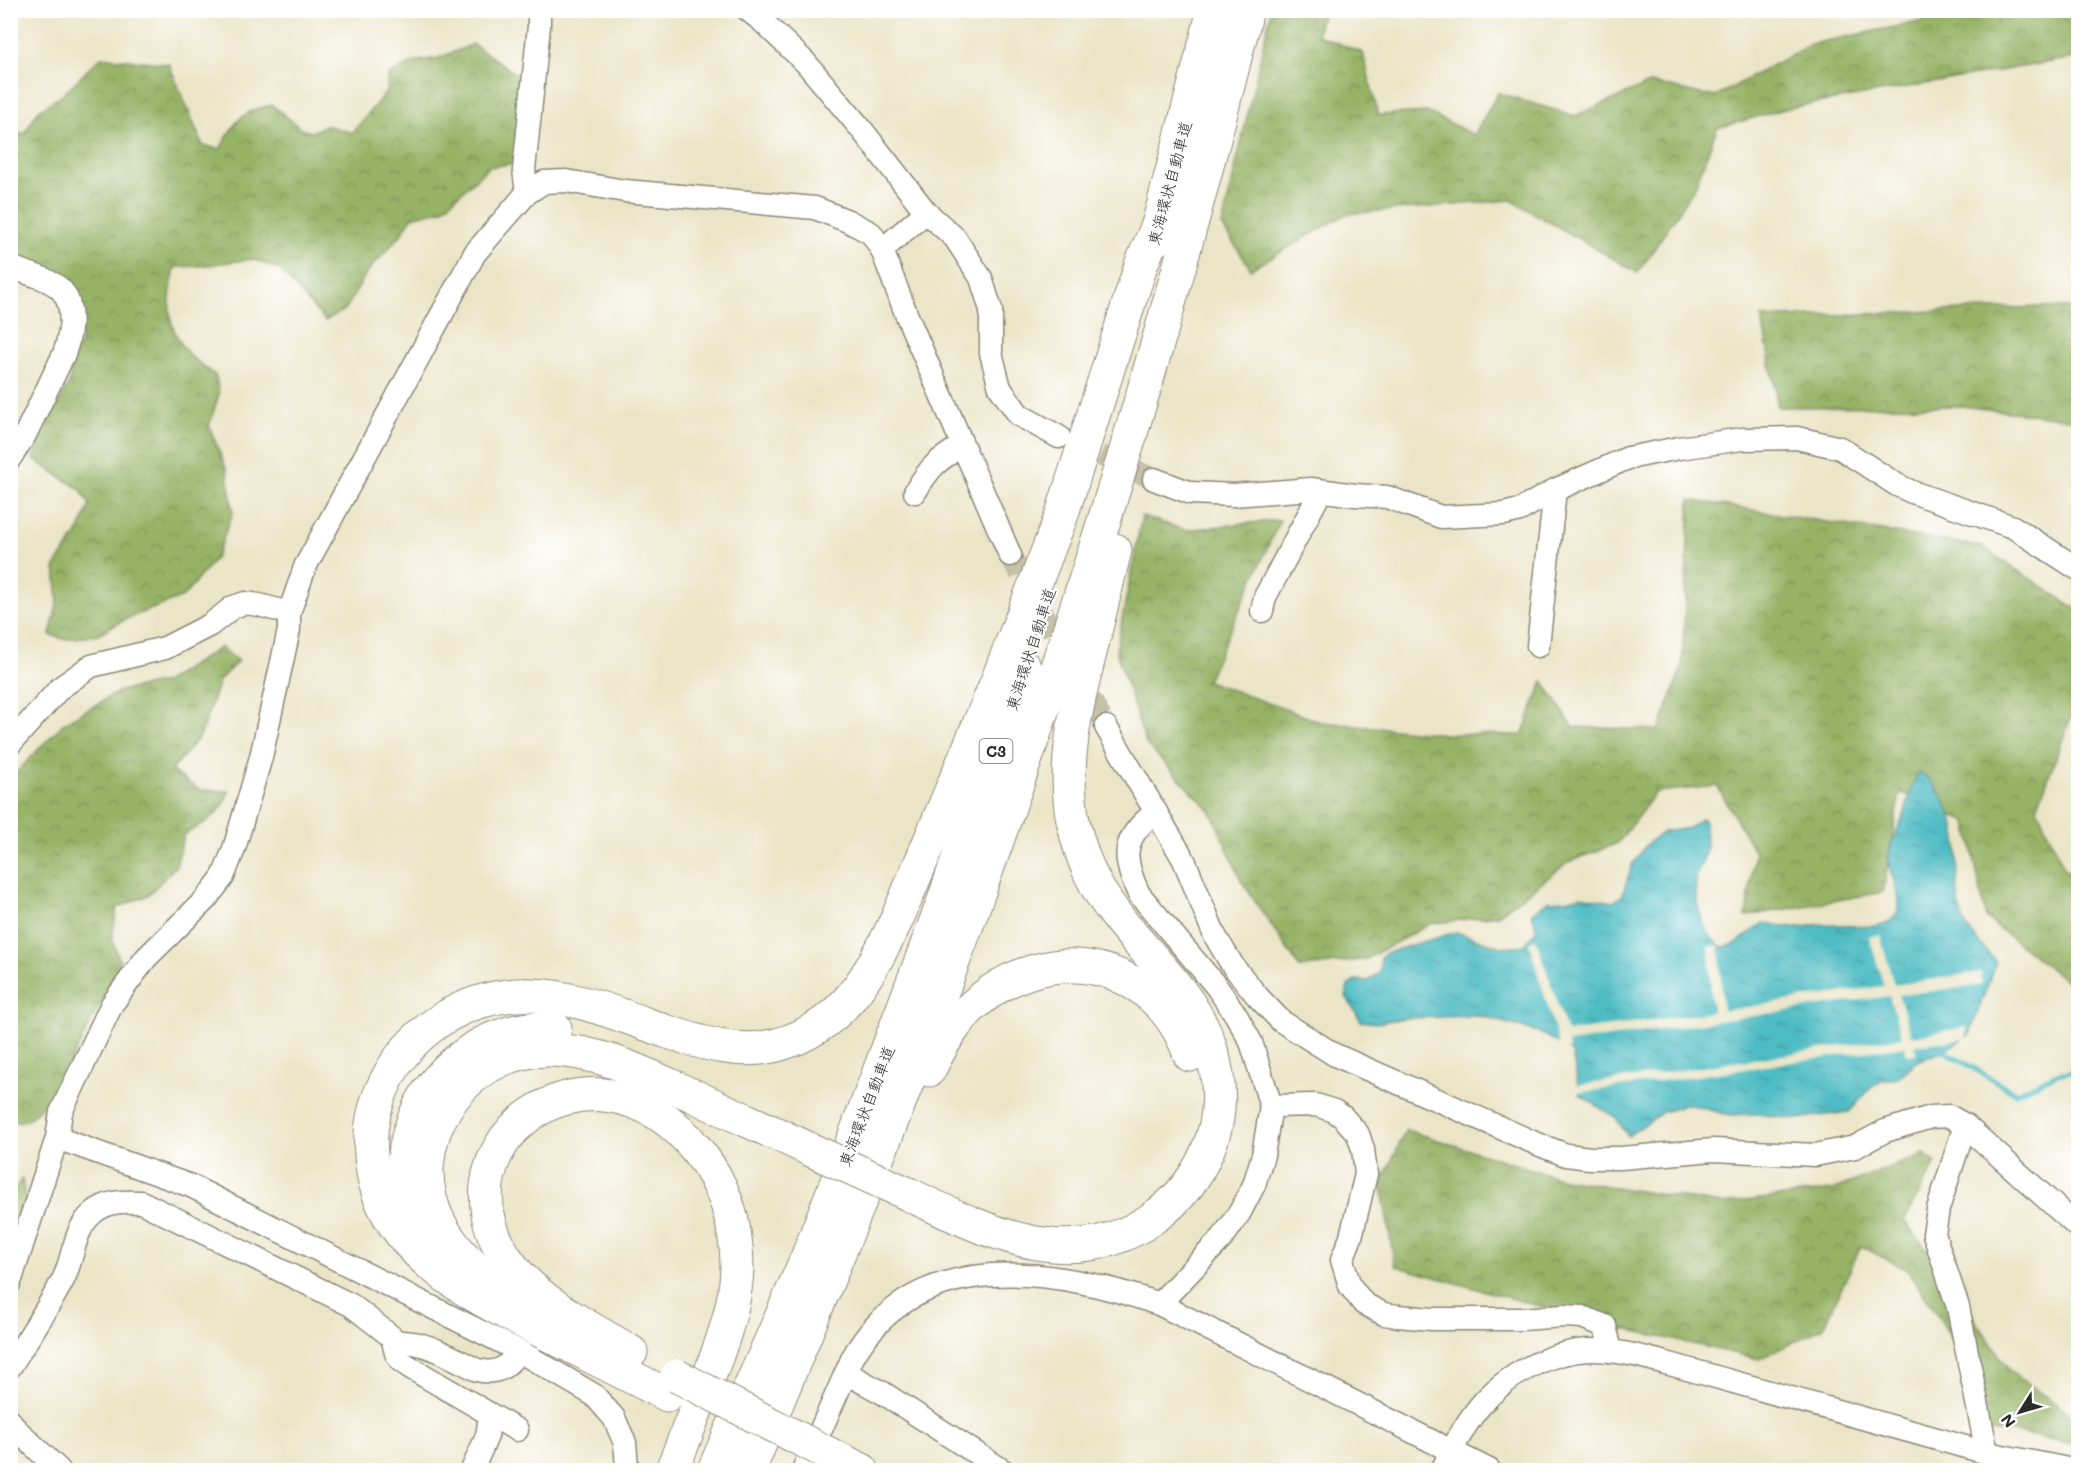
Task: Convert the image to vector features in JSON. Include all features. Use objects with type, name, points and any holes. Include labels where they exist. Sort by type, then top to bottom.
[{"type":"highway","name":"東海環状自動車道","points":[[714,1470],[807,1258],[951,879],[1062,550],[1160,220],[1214,10]]},
{"type":"highway","name":"東海環状自動車道","points":[[749,1470],[873,1171],[974,907],[1045,701],[1142,395],[1190,230],[1247,10]]},
{"type":"highway","points":[[862,1470],[815,1465],[672,1385],[515,1318],[466,1290],[425,1260],[394,1224],[382,1204],[375,1185],[371,1163],[370,1141],[373,1115],[380,1091],[392,1067],[406,1049],[442,1019],[486,1000],[507,996],[554,997],[693,1040],[733,1048],[754,1049],[775,1046],[796,1039],[834,1016],[849,1000],[879,956],[897,919],[996,684],[1061,517],[1141,265],[1160,220]]},
{"type":"highway","points":[[466,1290],[432,1257],[419,1238],[412,1222],[405,1192],[406,1147],[411,1125],[420,1105],[430,1087],[445,1070],[469,1051],[498,1036],[521,1030],[545,1028],[596,1034],[650,1054],[815,1141],[912,1186],[983,1228],[1007,1237],[1054,1246],[1096,1243],[1137,1230],[1173,1203],[1198,1170],[1215,1131],[1218,1109],[1218,1087],[1210,1044],[1189,1002],[1112,910],[1098,888],[1078,843],[1069,780],[1071,739],[1077,702],[1139,453],[1190,230]]},
{"type":"highway","points":[[749,1470],[780,1414],[930,1068],[958,1021],[975,1003],[1016,977],[1040,968],[1066,964],[1090,966],[1113,972],[1149,993],[1174,1021],[1185,1040],[1192,1061],[1197,1104],[1194,1125],[1177,1164],[1164,1181],[1130,1207],[1109,1217],[1087,1223],[1064,1225],[991,1210],[912,1186]]},
{"type":"highway","points":[[631,1352],[503,1288],[466,1260],[451,1242],[439,1223],[432,1203],[427,1161],[438,1121],[458,1090],[488,1066],[525,1052],[546,1050],[591,1055],[641,1072],[815,1141]]},
{"type":"highway","points":[[672,1385],[631,1352],[560,1310],[536,1291],[506,1258],[496,1239],[487,1200],[489,1179],[495,1158],[505,1140],[519,1124],[534,1111],[552,1101],[592,1094],[634,1102],[654,1112],[674,1125],[690,1141],[716,1177],[726,1198],[733,1221],[737,1270],[729,1319],[721,1346],[672,1470]]},
{"type":"street","points":[[527,193],[524,170],[539,10]]},
{"type":"street","points":[[748,10],[764,22],[806,63],[926,212],[955,238],[981,278],[991,310],[992,353],[1000,388],[1019,416],[1059,437]]},
{"type":"street","points":[[10,1282],[57,1138],[62,1112],[112,1004],[146,958],[206,899],[223,877],[234,849],[261,757],[290,630],[289,613],[313,552],[475,253],[527,193],[544,182],[566,181],[625,191],[815,208],[871,233],[882,250],[907,316],[1010,555]]},
{"type":"street","points":[[882,250],[926,212]]},
{"type":"street","points":[[10,266],[53,283],[63,292],[71,306],[68,343],[64,354],[25,435],[10,458]]},
{"type":"street","points":[[1154,479],[1191,493],[1234,495],[1311,489],[1387,497],[1441,517],[1504,514],[1520,510],[1555,490],[1628,458],[1742,439],[1797,438],[1840,448],[1897,485],[1912,492],[2013,527],[2079,569]]},
{"type":"street","points":[[915,492],[928,469],[962,446]]},
{"type":"street","points":[[1538,646],[1555,490]]},
{"type":"street","points":[[1262,610],[1265,597],[1321,491]]},
{"type":"street","points":[[10,744],[60,688],[91,666],[165,648],[210,625],[233,607],[245,603],[289,613]]},
{"type":"street","points":[[1106,728],[1184,860],[1215,936],[1233,966],[1281,1021],[1335,1055],[1546,1147],[1566,1155],[1590,1158],[1621,1158],[1713,1150],[1815,1155],[1855,1147],[1885,1131],[1931,1117],[1949,1116],[1965,1125],[2079,1227]]},
{"type":"street","points":[[1156,812],[1142,822],[1131,835],[1126,849],[1127,864],[1132,879],[1139,894],[1216,986],[1236,1015],[1251,1042],[1271,1106],[1263,1155],[1254,1185],[1240,1212],[1223,1237],[1159,1304]]},
{"type":"street","points":[[1271,1106],[1316,1105],[1334,1111],[1343,1117],[1358,1134],[1363,1149],[1366,1174],[1351,1237],[1342,1260],[1350,1286],[1364,1304],[1384,1314],[1432,1319],[1582,1317],[1605,1326],[1611,1352]]},
{"type":"street","points":[[1965,1125],[1938,1209],[1934,1234],[1958,1308],[1987,1453]]},
{"type":"street","points":[[57,1138],[191,1186],[519,1351],[594,1395],[614,1418],[625,1443],[625,1470]]},
{"type":"street","points":[[10,1367],[64,1276],[82,1225],[94,1212],[117,1201],[141,1202],[351,1305],[392,1336],[401,1361],[517,1430]]},
{"type":"street","points":[[815,1465],[846,1373],[863,1340],[880,1321],[918,1293],[940,1284],[963,1278],[997,1274],[1035,1275],[1076,1281],[1119,1290],[1159,1304],[1447,1461],[1489,1470]]},
{"type":"street","points":[[394,1343],[402,1341],[422,1344],[477,1370],[487,1372],[507,1367],[519,1351]]},
{"type":"street","points":[[1447,1461],[1480,1405],[1513,1377],[1556,1357],[1592,1350],[1666,1363],[1987,1453],[2073,1470]]},
{"type":"street","points":[[846,1373],[883,1393],[1002,1470]]},
{"type":"street","points":[[472,1470],[487,1436],[490,1414]]},
{"type":"street","points":[[10,1421],[59,1470]]},
{"type":"green space","points":[[1271,11],[1323,11],[1317,35],[1363,53],[1378,115],[1427,112],[1474,135],[1498,93],[1575,116],[1651,83],[1715,97],[1811,44],[1948,16],[1953,11],[2078,11],[2078,57],[1789,108],[1717,128],[1694,189],[1638,273],[1511,200],[1346,214],[1251,269],[1222,226]]},
{"type":"green space","points":[[473,44],[536,88],[517,163],[489,167],[443,209],[412,217],[400,236],[367,272],[346,309],[325,321],[280,270],[253,259],[175,267],[170,302],[171,322],[174,332],[187,352],[216,377],[219,394],[209,426],[227,471],[233,512],[216,557],[183,597],[128,618],[94,636],[64,639],[50,635],[58,600],[55,567],[79,530],[90,505],[81,490],[33,459],[37,435],[54,411],[69,383],[73,356],[81,344],[78,310],[38,266],[11,255],[11,135],[25,133],[38,111],[64,93],[101,57],[169,64],[203,146],[220,149],[240,119],[252,111],[272,105],[303,130],[312,132],[326,125],[352,133],[387,91],[388,75],[417,61],[439,58]]},
{"type":"green space","points":[[2042,307],[2078,309],[2078,420],[1961,406],[1778,407],[1762,318]]},
{"type":"green space","points":[[1690,500],[1982,547],[2078,610],[2078,699],[2037,808],[2065,870],[2078,876],[2078,990],[1986,918],[1967,822],[1900,792],[1883,892],[1746,916],[1755,852],[1717,786],[1656,792],[1618,843],[1569,862],[1498,915],[1430,924],[1366,959],[1300,968],[1242,882],[1210,810],[1146,744],[1116,651],[1142,516],[1185,530],[1280,520],[1207,681],[1321,722],[1445,734],[1522,735],[1543,681],[1573,727],[1659,730],[1682,667]]},
{"type":"green space","points":[[221,647],[238,661],[220,679],[200,736],[171,771],[200,790],[229,791],[226,799],[212,818],[184,834],[176,866],[148,895],[117,908],[112,939],[121,964],[54,1094],[28,1120],[11,1122],[11,778],[64,723],[120,691],[166,682]]},
{"type":"green space","points":[[1406,1130],[1563,1179],[1721,1204],[1832,1190],[1924,1154],[1936,1163],[1904,1221],[1929,1252],[2010,1371],[2078,1420],[2078,1445],[2020,1433],[1971,1430],[1963,1355],[1908,1270],[1861,1246],[1823,1328],[1759,1359],[1603,1324],[1395,1266],[1381,1183]]},
{"type":"green space","points":[[22,1179],[26,1203],[11,1239],[11,1194]]},
{"type":"water","points":[[1919,773],[1929,779],[1941,795],[1955,827],[1958,845],[1958,896],[1964,922],[1996,962],[1970,1034],[1944,1051],[1917,1061],[1898,1078],[1883,1080],[1871,1088],[1849,1112],[1796,1119],[1757,1114],[1728,1115],[1688,1104],[1663,1112],[1628,1136],[1615,1117],[1580,1095],[1572,1053],[1538,1032],[1481,1016],[1405,1018],[1376,1023],[1361,1021],[1346,996],[1348,986],[1356,980],[1368,981],[1380,972],[1381,958],[1386,953],[1456,932],[1501,947],[1525,945],[1537,930],[1532,913],[1548,901],[1581,896],[1613,902],[1622,896],[1632,865],[1646,845],[1663,832],[1689,828],[1702,818],[1705,822],[1706,851],[1697,875],[1696,896],[1704,926],[1722,947],[1735,944],[1763,923],[1795,927],[1823,924],[1879,925],[1896,915],[1899,904],[1890,869],[1890,850]]},
{"type":"pier","points":[[1880,935],[1894,985],[1981,972],[1982,985],[1899,995],[1911,1036],[1967,1027],[1966,1039],[1914,1045],[1916,1054],[1907,1055],[1905,1046],[1577,1093],[1575,1086],[1902,1037],[1889,996],[1568,1043],[1569,1054],[1560,1048],[1529,942],[1536,939],[1567,1032],[1712,1012],[1709,947],[1719,945],[1723,1011],[1884,986],[1869,936]]},
{"type":"waterway","points":[[1944,1051],[2016,1093],[2057,1074],[2078,1070]]},
{"type":"tunnel","points":[[1070,442],[1154,479]]},
{"type":"tunnel","points":[[1010,555],[1106,727]]}]
